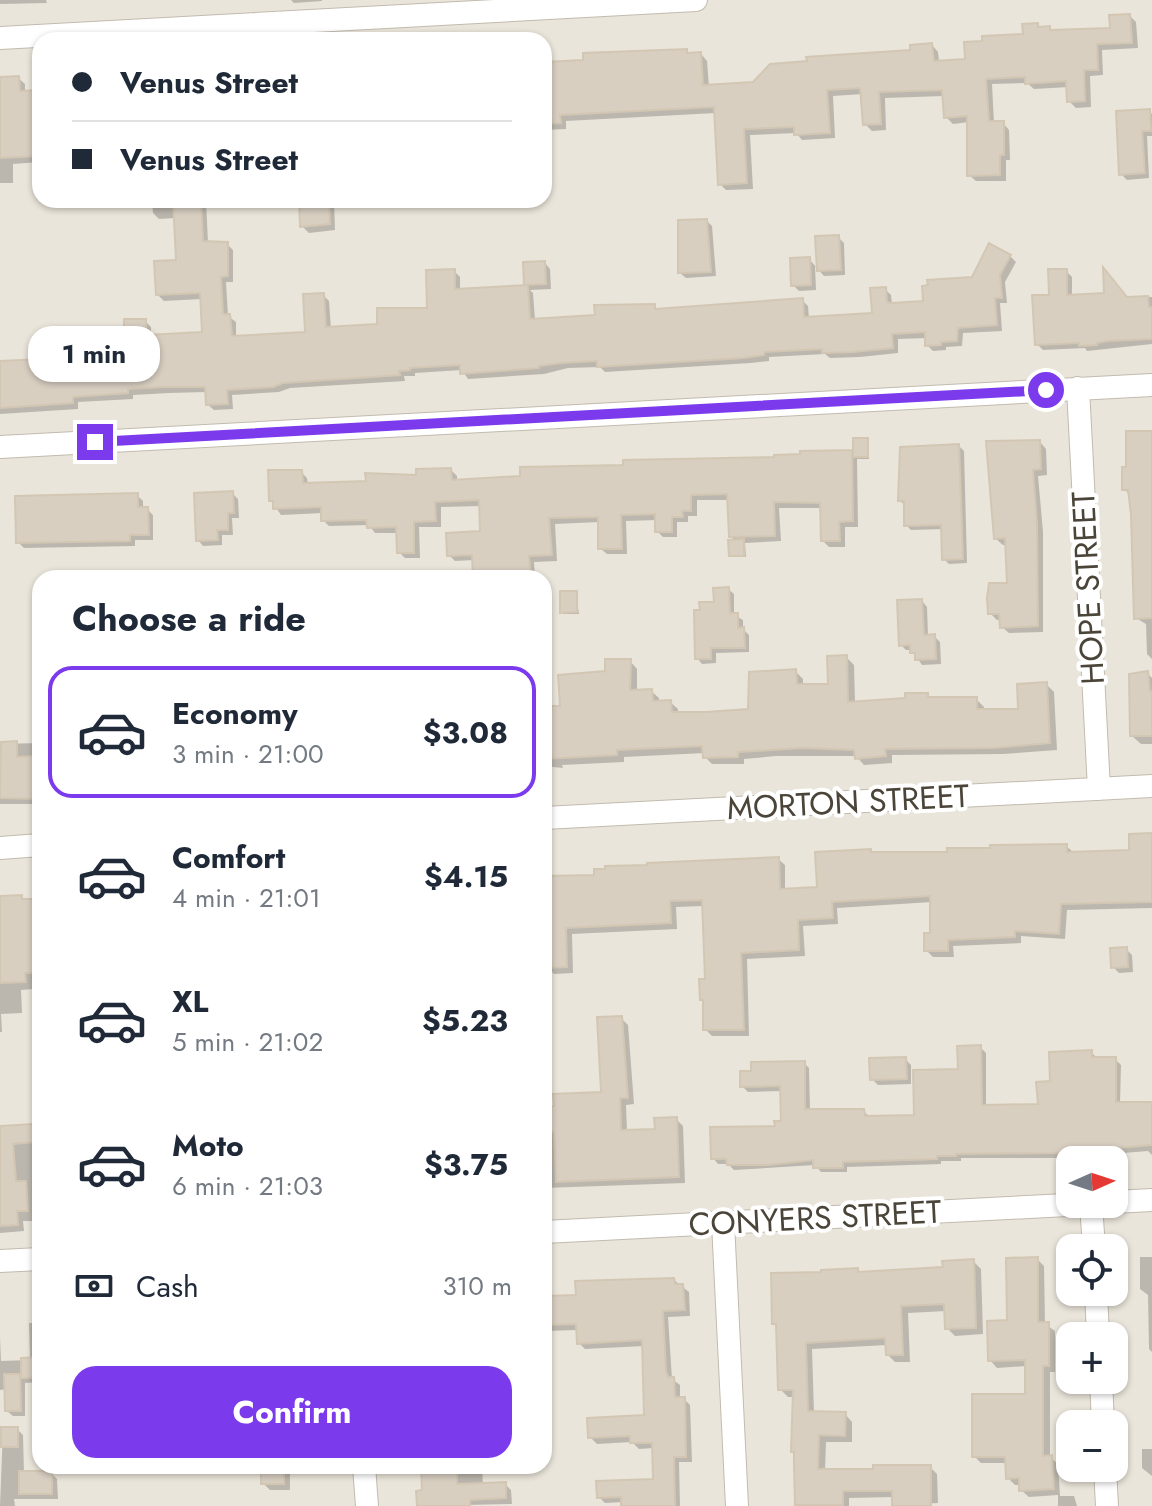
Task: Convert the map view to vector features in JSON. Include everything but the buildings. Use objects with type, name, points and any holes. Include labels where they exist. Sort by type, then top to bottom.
[{"type":"street","points":[[87,32],[450,7],[696,0]]},
{"type":"street","points":[[0,38],[32,36]]},
{"type":"street","points":[[0,447],[1152,385]]},
{"type":"street","name":"HOPE STREET","points":[[1078,388],[1099,789]]},
{"type":"street","name":"MORTON STREET","points":[[552,818],[1152,786]]},
{"type":"street","points":[[0,848],[32,846]]},
{"type":"street","points":[[1128,1201],[1152,1200]]},
{"type":"street","name":"CONYERS STREET","points":[[552,1232],[1056,1206]]},
{"type":"street","points":[[723,1223],[737,1506]]},
{"type":"street","points":[[0,1261],[32,1259]]},
{"type":"street","points":[[365,1474],[367,1506]]},
{"type":"street","points":[[1106,1482],[1107,1506]]},
{"type":"shaded area","points":[[0,0],[1152,0],[1152,1506],[0,1506]]},
{"type":"route","points":[[95,442],[1046,390]]}]
